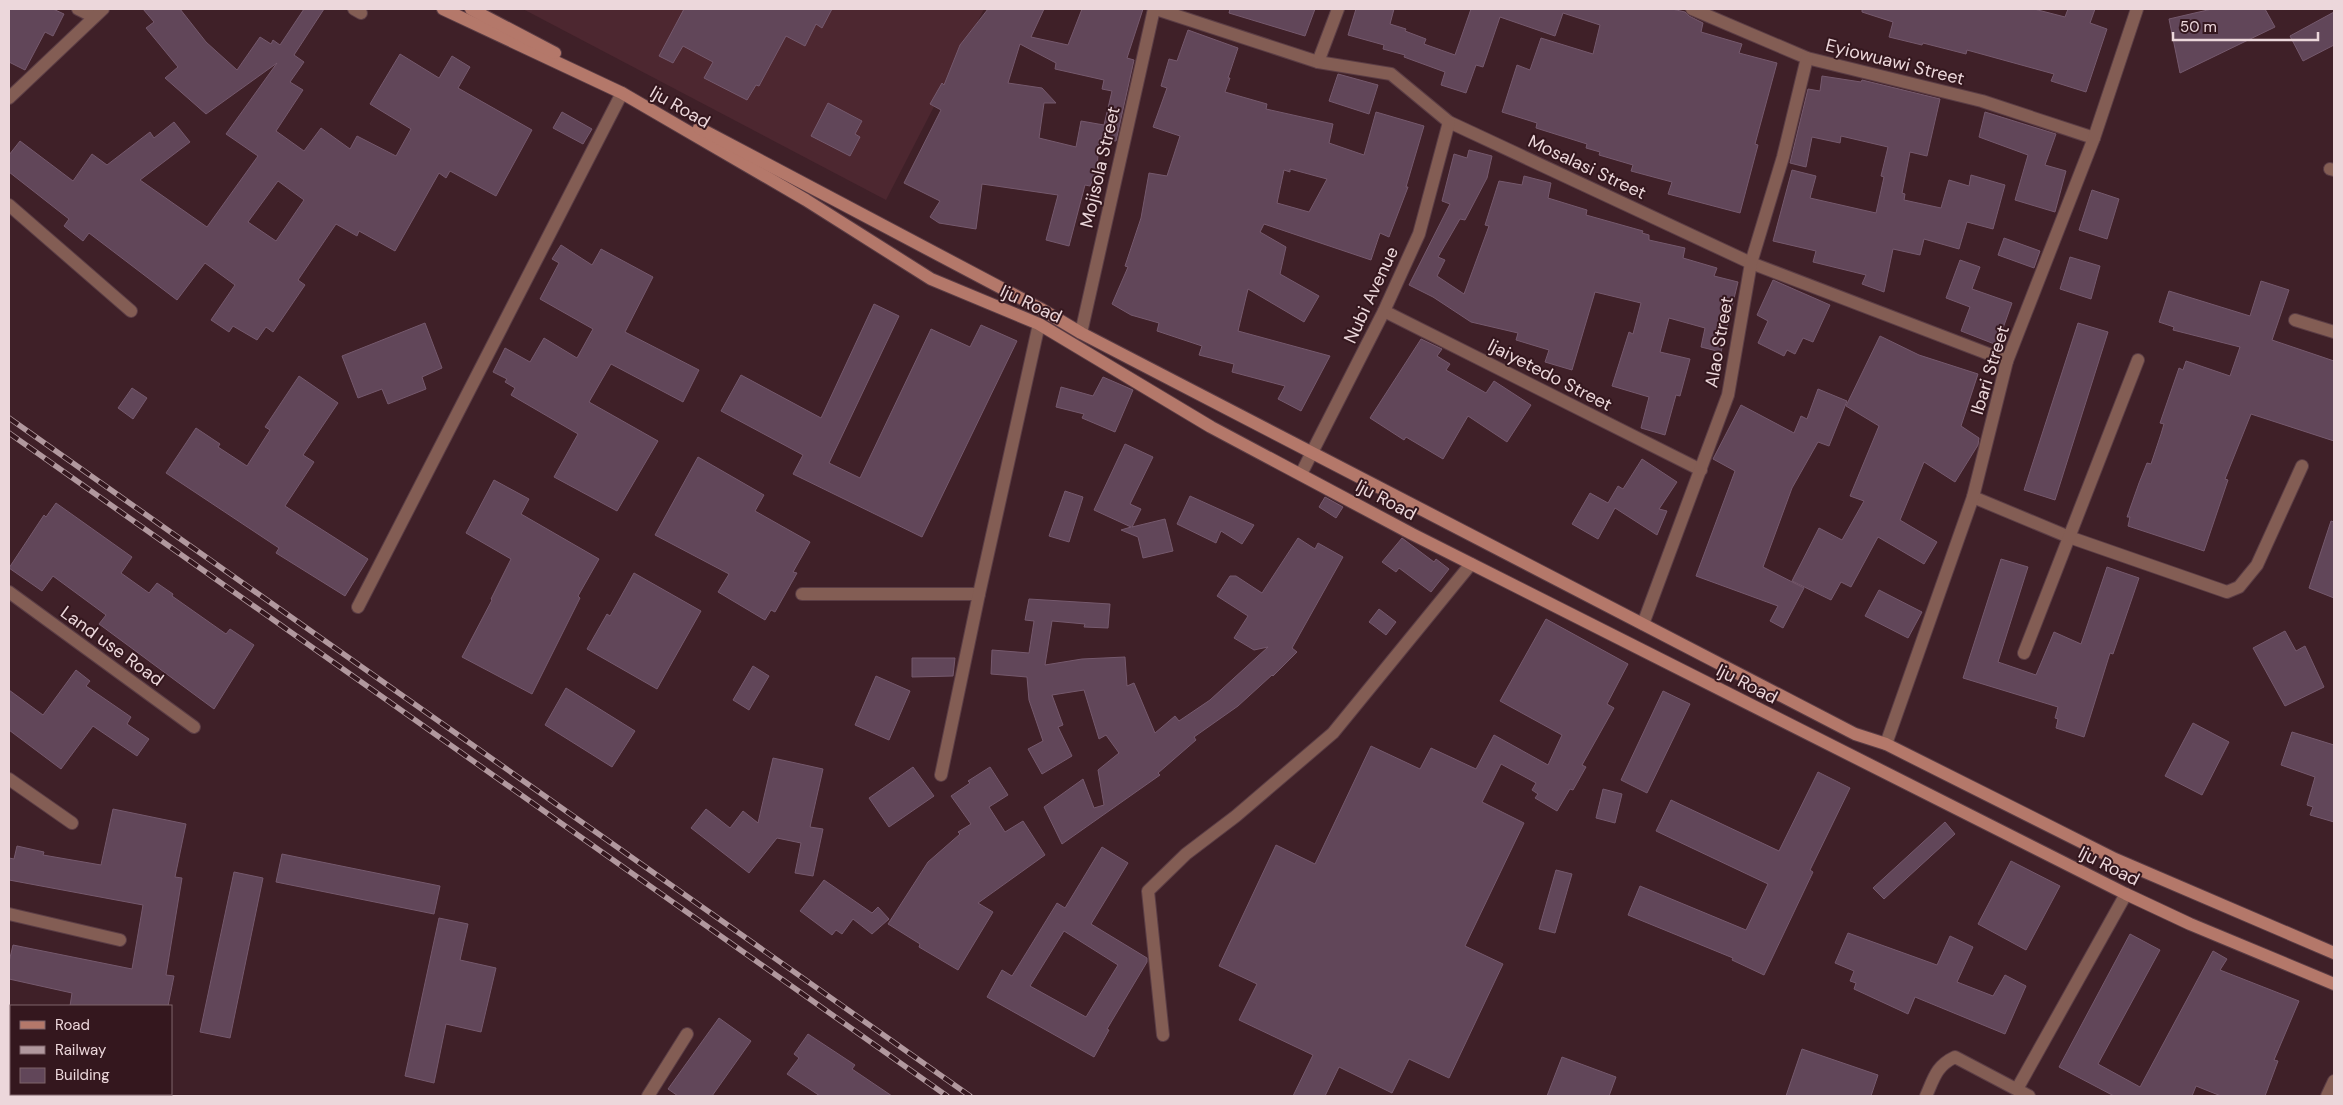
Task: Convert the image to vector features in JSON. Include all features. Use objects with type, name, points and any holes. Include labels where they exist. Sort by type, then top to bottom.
[{"type":"main road","name":"Iju Road","points":[[443,9],[622,93],[806,200],[931,279],[1039,324],[1211,427],[1471,564],[2126,894],[2190,924],[2334,984]]},
{"type":"main road","name":"Iju Road","points":[[471,9],[1033,305],[1082,333],[1855,734],[1886,744],[2115,859],[2334,953]]},
{"type":"street","points":[[78,9],[99,13]]},
{"type":"street","name":"Mojisola Street","points":[[1082,333],[1155,9]]},
{"type":"street","name":"Mosalasi Street","points":[[1155,9],[1318,62],[1391,74],[1450,122],[1751,263],[2008,361]]},
{"type":"street","points":[[1318,62],[1338,9]]},
{"type":"street","name":"Eyiowuawi Street","points":[[1692,9],[1807,58],[1982,101],[2094,138]]},
{"type":"street","name":"Ibari Street","points":[[1886,744],[1973,497],[2008,361],[2094,138],[2136,9]]},
{"type":"street","points":[[10,93],[99,13]]},
{"type":"street","name":"Alao Street","points":[[1643,624],[1728,395],[1751,263],[1782,157],[1807,58]]},
{"type":"street","points":[[358,607],[622,93]]},
{"type":"street","name":"Nubi Avenue","points":[[1301,474],[1384,311],[1419,234],[1450,122]]},
{"type":"street","points":[[9,205],[131,311]]},
{"type":"street","name":"Ijaiyetedo Street","points":[[1384,311],[1701,470]]},
{"type":"street","points":[[2295,320],[2334,332]]},
{"type":"street","points":[[941,774],[1039,324]]},
{"type":"street","points":[[2024,653],[2138,360]]},
{"type":"street","points":[[1973,497],[2069,537],[2227,592],[2239,588],[2257,565],[2302,466]]},
{"type":"street","points":[[1163,1035],[1148,892],[1186,854],[1236,816],[1333,733],[1471,564]]},
{"type":"street","name":"Land use Road","points":[[9,592],[194,727]]},
{"type":"street","points":[[802,594],[979,594]]},
{"type":"street","points":[[9,779],[72,823]]},
{"type":"street","points":[[2017,1089],[2126,894]]},
{"type":"street","points":[[9,914],[120,940]]},
{"type":"street","points":[[648,1096],[687,1034]]},
{"type":"street","points":[[1926,1096],[1940,1067],[1955,1057],[2029,1096]]},
{"type":"street","points":[[2327,1096],[2334,1081]]},
{"type":"shaded area","points":[[523,9],[984,9],[886,200]]},
{"type":"building","points":[[9,9],[53,9],[64,14],[53,36],[45,32],[25,70],[9,62]]},
{"type":"building","points":[[143,9],[180,9],[206,42],[237,70],[260,37],[271,44],[273,40],[280,45],[304,9],[324,9],[294,55],[304,62],[290,82],[303,90],[276,131],[304,151],[321,128],[350,149],[357,136],[396,156],[411,129],[370,104],[400,54],[439,78],[452,56],[470,67],[458,88],[532,130],[496,196],[450,171],[446,178],[439,173],[395,251],[359,231],[357,236],[336,224],[298,280],[305,285],[273,332],[266,327],[257,340],[233,326],[229,332],[211,320],[235,285],[205,263],[177,300],[89,233],[83,241],[64,226],[69,219],[9,172],[9,155],[20,141],[73,181],[92,154],[107,165],[150,132],[154,138],[174,122],[190,142],[140,180],[207,227],[258,156],[226,134],[277,63],[206,114],[165,78],[178,67],[146,28],[154,22]],"holes":[[[278,181],[304,200],[276,241],[248,222]]]},
{"type":"building","points":[[684,9],[832,9],[822,28],[816,24],[805,46],[786,36],[759,86],[756,85],[747,100],[704,78],[713,62],[683,46],[673,63],[659,56]]},
{"type":"building","points":[[988,9],[1044,9],[1031,37],[1068,45],[1082,9],[1143,9],[1127,58],[1134,60],[1116,141],[1099,139],[1097,170],[1090,186],[1085,185],[1069,246],[1046,240],[1058,195],[982,184],[976,229],[939,223],[930,217],[940,201],[904,183],[941,110],[930,104],[942,83],[944,85],[960,45]],"holes":[[[1020,44],[1056,63],[1055,69],[1104,80],[1102,89],[1112,91],[1104,125],[1081,121],[1076,147],[1039,138],[1044,103],[1056,103],[1042,88],[1008,83]]]},
{"type":"building","points":[[1230,9],[1315,9],[1305,36],[1229,13]]},
{"type":"building","points":[[1356,9],[1394,9],[1390,24],[1406,29],[1405,31],[1426,39],[1424,44],[1455,55],[1471,9],[1672,9],[1685,12],[1703,23],[1701,32],[1742,44],[1739,53],[1777,63],[1755,144],[1758,145],[1740,213],[1668,194],[1672,182],[1631,171],[1633,165],[1599,155],[1600,152],[1586,148],[1587,144],[1536,128],[1537,123],[1502,112],[1517,65],[1530,70],[1541,38],[1593,54],[1600,25],[1563,13],[1555,36],[1500,17],[1483,67],[1476,65],[1466,93],[1441,85],[1445,72],[1404,57],[1405,55],[1383,49],[1384,45],[1348,35]]},
{"type":"building","points":[[1862,9],[2034,9],[2065,17],[2068,9],[2095,9],[2090,23],[2107,29],[2086,92],[2051,81],[2054,74],[1967,50],[1966,54],[1889,37],[1893,22],[1862,12]]},
{"type":"building","points":[[2212,9],[2265,9],[2275,27],[2180,73],[2169,19]]},
{"type":"building","points":[[2334,12],[2334,45],[2303,61],[2290,36]]},
{"type":"building","points":[[1188,30],[1238,48],[1225,92],[1267,104],[1266,109],[1333,124],[1329,143],[1364,155],[1376,112],[1424,126],[1406,187],[1408,187],[1389,237],[1380,233],[1371,260],[1264,224],[1260,232],[1286,247],[1280,274],[1319,296],[1304,322],[1248,289],[1238,331],[1330,356],[1301,411],[1278,399],[1285,386],[1232,372],[1234,364],[1199,355],[1202,346],[1157,331],[1159,323],[1131,315],[1112,304],[1128,267],[1125,266],[1141,218],[1149,173],[1167,176],[1180,136],[1153,127],[1167,88],[1161,86],[1169,59],[1177,61]],"holes":[[[1290,169],[1327,179],[1309,212],[1277,203],[1284,170],[1290,172]]]},
{"type":"building","points":[[1338,74],[1378,85],[1369,114],[1329,101]]},
{"type":"building","points":[[1822,76],[1861,82],[1862,80],[1940,99],[1927,156],[1910,152],[1902,193],[1905,194],[1904,200],[1941,208],[1949,180],[1969,186],[1971,175],[2005,185],[1993,229],[1967,222],[1959,249],[1924,239],[1920,255],[1893,249],[1884,292],[1862,284],[1866,275],[1813,262],[1816,251],[1773,241],[1792,170],[1816,176],[1810,198],[1876,213],[1884,177],[1881,176],[1888,147],[1841,136],[1840,143],[1812,137],[1806,167],[1790,163],[1808,89],[1820,91]]},
{"type":"building","points":[[828,103],[862,121],[855,134],[860,137],[850,156],[811,136]]},
{"type":"building","points":[[562,112],[592,129],[583,144],[553,128]]},
{"type":"building","points":[[1985,112],[2056,134],[2045,165],[2066,171],[2055,212],[2015,200],[2028,155],[1979,137]]},
{"type":"building","points":[[1469,150],[1492,156],[1487,178],[1465,220],[1460,219],[1438,257],[1445,260],[1437,276],[1464,294],[1489,226],[1485,225],[1499,181],[1522,185],[1524,176],[1551,183],[1548,198],[1587,210],[1586,215],[1643,231],[1642,233],[1649,235],[1649,240],[1685,248],[1683,258],[1717,268],[1714,276],[1738,282],[1721,352],[1701,347],[1705,328],[1669,318],[1660,352],[1690,359],[1680,396],[1676,395],[1665,435],[1641,428],[1649,397],[1612,386],[1629,332],[1633,334],[1641,303],[1595,292],[1572,370],[1545,362],[1549,350],[1516,340],[1518,333],[1471,322],[1433,297],[1409,285],[1450,204],[1442,201],[1454,154],[1467,158]]},
{"type":"building","points":[[2092,190],[2119,199],[2107,239],[2079,230]]},
{"type":"building","points":[[2004,238],[2040,251],[2034,268],[1998,255]]},
{"type":"building","points":[[561,245],[592,265],[601,249],[653,277],[625,332],[699,370],[683,402],[611,364],[589,402],[658,441],[617,511],[554,477],[578,434],[511,395],[515,388],[505,382],[507,379],[493,372],[505,348],[530,362],[544,338],[577,358],[593,329],[540,299],[559,263],[552,259]]},
{"type":"building","points":[[2070,257],[2100,266],[2091,299],[2060,289]]},
{"type":"building","points":[[1960,260],[1980,267],[1972,289],[2012,303],[1997,345],[1961,331],[1970,307],[1946,298]]},
{"type":"building","points":[[1773,280],[1830,305],[1813,342],[1803,338],[1795,354],[1787,350],[1784,356],[1758,343],[1768,321],[1757,315]]},
{"type":"building","points":[[2261,281],[2289,290],[2272,340],[2334,361],[2334,441],[2251,414],[2225,479],[2228,480],[2204,551],[2128,526],[2130,517],[2127,517],[2147,463],[2151,464],[2164,424],[2160,423],[2179,368],[2183,370],[2186,361],[2230,376],[2240,347],[2173,330],[2174,327],[2159,322],[2169,291],[2250,316]]},
{"type":"building","points":[[874,304],[899,316],[829,463],[860,478],[931,329],[970,347],[981,325],[1017,341],[922,537],[793,474],[803,455],[721,411],[741,375],[821,418]]},
{"type":"building","points":[[425,323],[442,368],[422,377],[426,389],[388,404],[382,389],[358,398],[342,356]]},
{"type":"building","points":[[2078,323],[2108,332],[2055,500],[2024,490]]},
{"type":"building","points":[[1880,336],[1919,355],[1978,374],[1961,426],[1979,438],[1978,445],[1955,482],[1924,462],[1900,520],[1937,542],[1924,564],[1878,537],[1851,587],[1841,582],[1831,600],[1792,581],[1819,528],[1842,540],[1864,501],[1850,496],[1879,426],[1846,406]]},
{"type":"building","points":[[1421,339],[1442,349],[1437,356],[1450,364],[1446,370],[1486,393],[1494,381],[1531,405],[1507,442],[1468,416],[1443,459],[1406,437],[1404,440],[1370,418]]},
{"type":"building","points":[[299,376],[338,403],[303,455],[314,462],[285,506],[368,559],[345,596],[276,553],[279,548],[166,473],[196,428],[220,444],[218,447],[247,466],[270,430],[265,427]]},
{"type":"building","points":[[1103,377],[1133,390],[1115,432],[1082,418],[1084,414],[1056,407],[1061,387],[1093,396]]},
{"type":"building","points":[[132,388],[147,398],[133,419],[118,408]]},
{"type":"building","points":[[1818,389],[1847,401],[1829,446],[1818,442],[1792,488],[1763,567],[1804,588],[1783,628],[1770,621],[1778,606],[1696,576],[1735,471],[1713,459],[1741,405],[1794,433],[1801,416],[1807,419]]},
{"type":"building","points":[[1125,444],[1153,457],[1130,504],[1141,509],[1132,527],[1165,519],[1173,551],[1143,558],[1138,537],[1121,530],[1131,527],[1094,510]]},
{"type":"building","points":[[698,457],[764,495],[755,511],[810,542],[793,572],[797,573],[775,612],[771,610],[765,620],[718,592],[729,574],[655,535]]},
{"type":"building","points":[[1642,459],[1677,482],[1659,509],[1667,511],[1657,535],[1615,508],[1598,539],[1572,524],[1590,493],[1608,503],[1618,486],[1623,489]]},
{"type":"building","points":[[494,480],[529,499],[521,514],[599,559],[578,596],[580,598],[532,694],[462,657],[511,559],[466,533]]},
{"type":"building","points":[[1065,491],[1083,497],[1069,542],[1049,536]]},
{"type":"building","points":[[1190,496],[1254,525],[1242,544],[1221,531],[1216,543],[1177,524]]},
{"type":"building","points":[[1325,497],[1343,507],[1336,518],[1319,507]]},
{"type":"building","points":[[56,503],[132,557],[121,573],[149,593],[157,583],[173,594],[172,596],[226,634],[230,629],[254,645],[214,709],[99,624],[106,615],[53,576],[42,591],[9,568],[44,515],[46,517]]},
{"type":"building","points":[[2331,521],[2334,522],[2334,598],[2309,588]]},
{"type":"building","points":[[1298,538],[1315,549],[1318,543],[1343,557],[1292,648],[1297,652],[1273,676],[1238,706],[1194,737],[1196,740],[1158,773],[1160,775],[1062,844],[1044,807],[1083,779],[1094,808],[1104,805],[1098,770],[1119,753],[1106,735],[1099,739],[1084,690],[1052,695],[1063,725],[1058,727],[1072,756],[1042,774],[1028,749],[1043,741],[1029,700],[1027,677],[991,674],[992,650],[1029,653],[1034,621],[1025,620],[1029,599],[1110,604],[1108,628],[1084,627],[1085,624],[1052,621],[1045,665],[1082,659],[1125,657],[1127,686],[1134,683],[1155,733],[1175,716],[1179,721],[1210,700],[1268,647],[1254,650],[1234,638],[1248,616],[1217,596],[1230,576],[1236,576],[1262,593]]},
{"type":"building","points":[[1402,538],[1434,562],[1436,559],[1449,569],[1431,592],[1399,568],[1396,572],[1382,562]]},
{"type":"building","points":[[2001,559],[2028,567],[1998,662],[2036,675],[2054,632],[2081,644],[2107,567],[2139,578],[2113,654],[2110,653],[2084,737],[2056,728],[2058,719],[2055,718],[2058,707],[1963,678]]},
{"type":"building","points":[[634,573],[701,611],[657,689],[587,649],[607,614],[610,616]]},
{"type":"building","points":[[1879,590],[1922,612],[1908,638],[1865,616]]},
{"type":"building","points":[[1379,609],[1396,622],[1386,635],[1369,622]]},
{"type":"building","points":[[1546,619],[1628,664],[1607,704],[1614,708],[1582,765],[1586,767],[1573,790],[1570,789],[1557,811],[1535,798],[1538,794],[1532,790],[1536,783],[1501,764],[1482,802],[1524,823],[1465,946],[1503,964],[1449,1078],[1409,1059],[1392,1093],[1339,1067],[1325,1096],[1293,1096],[1313,1055],[1239,1020],[1257,984],[1219,966],[1276,845],[1315,864],[1371,746],[1420,769],[1431,748],[1476,769],[1494,735],[1548,765],[1562,735],[1500,701]]},
{"type":"building","points":[[2285,631],[2296,651],[2305,646],[2324,687],[2285,706],[2253,648]]},
{"type":"building","points":[[912,658],[955,658],[953,676],[912,677]]},
{"type":"building","points":[[753,666],[769,676],[749,710],[733,700]]},
{"type":"building","points":[[76,670],[90,681],[86,686],[131,717],[127,724],[149,739],[137,756],[93,726],[61,769],[9,730],[9,690],[43,715]]},
{"type":"building","points":[[876,676],[910,691],[889,740],[855,725]]},
{"type":"building","points":[[566,688],[635,731],[612,767],[545,725]]},
{"type":"building","points":[[1663,691],[1690,704],[1647,793],[1621,780]]},
{"type":"building","points":[[2193,723],[2229,742],[2202,795],[2165,776]]},
{"type":"building","points":[[2292,732],[2334,745],[2334,822],[2310,815],[2313,807],[2307,805],[2315,777],[2281,765]]},
{"type":"building","points":[[773,758],[823,769],[810,827],[823,829],[813,876],[795,873],[801,843],[777,838],[749,873],[691,828],[706,809],[730,828],[743,811],[758,823]]},
{"type":"building","points":[[913,767],[934,796],[889,827],[869,798]]},
{"type":"building","points":[[990,767],[1008,795],[989,807],[1005,832],[1023,821],[1045,855],[978,903],[993,912],[958,970],[919,947],[920,944],[888,924],[928,862],[960,834],[958,832],[971,824],[951,796],[970,783],[968,781]]},
{"type":"building","points":[[1818,772],[1850,788],[1810,870],[1813,872],[1764,975],[1732,960],[1733,958],[1628,915],[1640,886],[1746,930],[1768,884],[1656,831],[1671,800],[1779,851]]},
{"type":"building","points":[[1603,789],[1622,794],[1615,823],[1596,818]]},
{"type":"building","points":[[113,809],[186,824],[175,877],[182,878],[166,975],[174,976],[168,1005],[70,1005],[72,993],[9,979],[9,962],[13,945],[132,969],[143,905],[9,880],[9,858],[14,859],[17,846],[44,852],[43,855],[101,865]]},
{"type":"building","points":[[1945,822],[1955,834],[1884,899],[1873,888]]},
{"type":"building","points":[[1102,847],[1128,863],[1091,924],[1147,958],[1147,962],[1107,1029],[1109,1030],[1094,1057],[987,997],[1002,970],[1012,976],[1057,903],[1065,908]],"holes":[[[1064,931],[1118,965],[1086,1017],[1030,986]]]},
{"type":"building","points":[[282,854],[440,886],[434,914],[276,882]]},
{"type":"building","points":[[2011,861],[2060,886],[2026,950],[1978,924]]},
{"type":"building","points":[[1556,870],[1572,874],[1555,933],[1539,929]]},
{"type":"building","points":[[234,872],[263,878],[230,1038],[200,1032]]},
{"type":"building","points":[[824,880],[872,913],[878,907],[889,919],[872,934],[853,919],[842,934],[836,930],[832,935],[800,911]]},
{"type":"building","points":[[439,918],[468,924],[460,960],[496,968],[481,1032],[446,1024],[434,1083],[405,1076]]},
{"type":"building","points":[[1848,933],[1937,965],[1950,936],[1973,947],[1957,982],[1993,996],[2005,975],[2026,986],[2005,1034],[1915,997],[1908,1014],[1854,989],[1856,983],[1850,981],[1854,971],[1835,963]]},
{"type":"building","points":[[2130,934],[2160,950],[2098,1064],[2140,1087],[2213,951],[2227,959],[2220,970],[2299,1001],[2274,1060],[2278,1061],[2265,1096],[2221,1096],[2196,1086],[2192,1096],[2114,1096],[2059,1067]]},
{"type":"building","points":[[719,1018],[751,1041],[712,1096],[678,1096],[668,1089]]},
{"type":"building","points":[[808,1034],[855,1065],[852,1069],[892,1096],[820,1096],[787,1074],[799,1058],[794,1054]]},
{"type":"building","points":[[1802,1049],[1878,1075],[1871,1096],[1786,1096]]},
{"type":"building","points":[[1562,1057],[1616,1077],[1609,1096],[1547,1096]]},
{"type":"railway","points":[[9,418],[970,1096]]},
{"type":"railway","points":[[9,433],[947,1096]]}]
